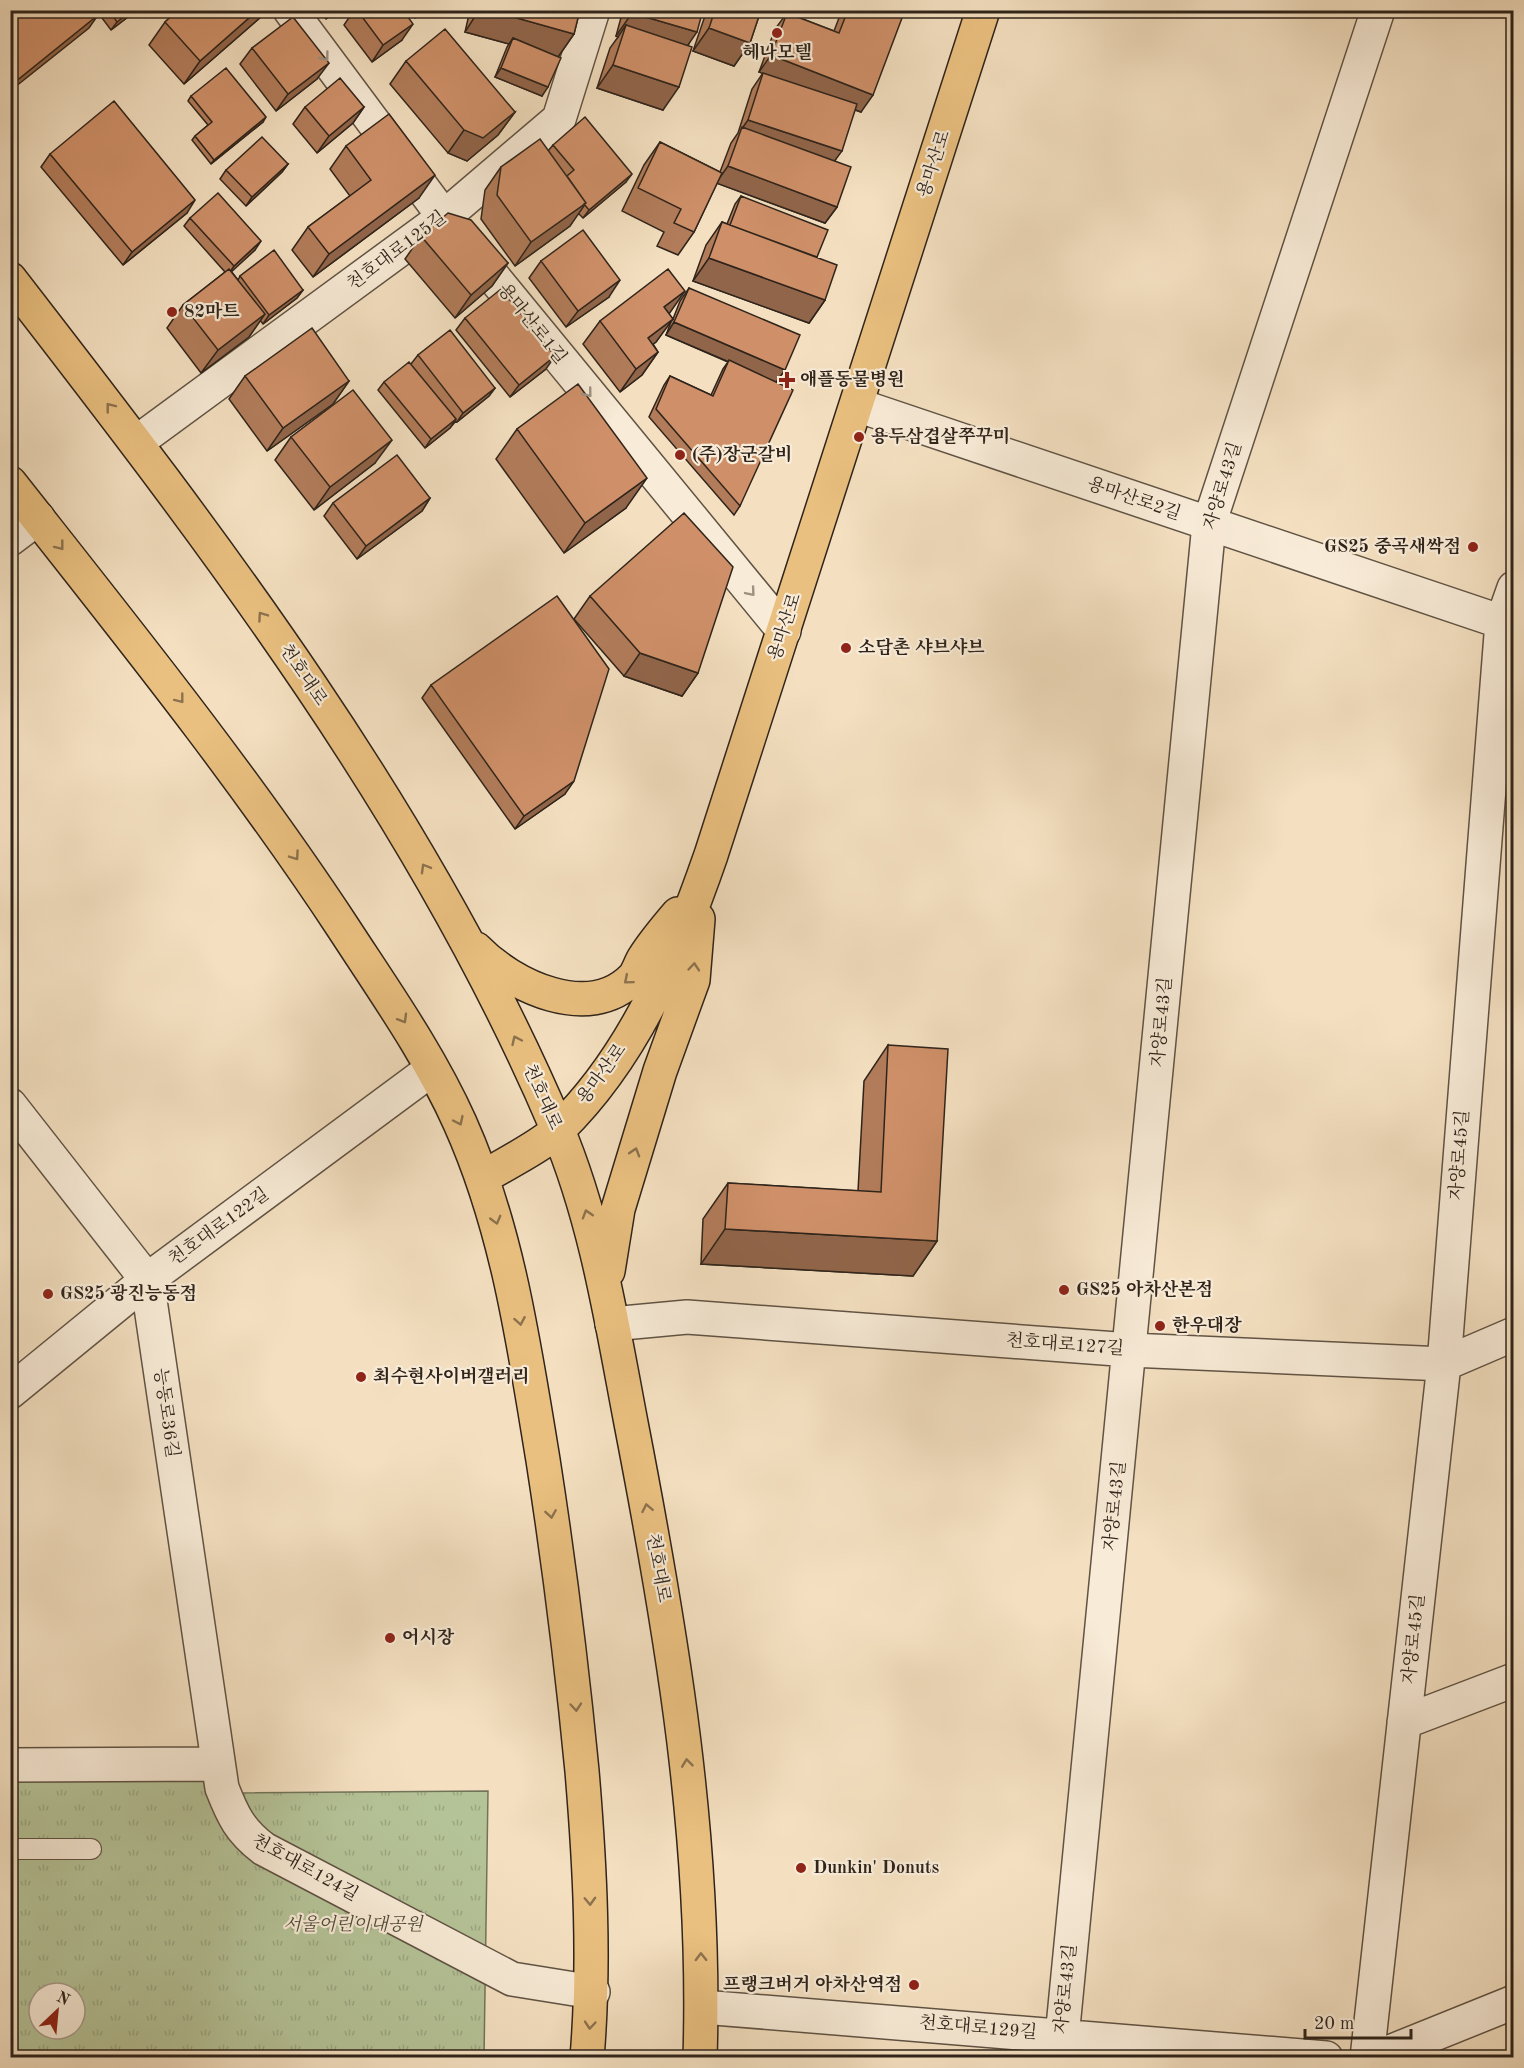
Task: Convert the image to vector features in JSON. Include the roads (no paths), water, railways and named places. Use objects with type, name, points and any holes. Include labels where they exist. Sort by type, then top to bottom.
[{"type":"main road","name":"용마산로","points":[[482,1178],[558,1131],[606,1074],[645,1013],[667,968],[701,884],[983,10]]},
{"type":"main road","name":"천호대로","points":[[10,279],[137,442],[312,688],[413,846],[465,938],[505,1016],[558,1131],[594,1238],[660,1576],[696,1839],[702,2007],[700,2058]]},
{"type":"main road","points":[[10,483],[227,759],[309,876],[402,1017],[432,1070],[459,1122],[491,1201],[517,1308],[553,1523],[574,1684],[587,1831],[593,1992],[588,2058]]},
{"type":"main road","points":[[465,938],[489,962],[537,990],[568,997],[595,998],[613,991],[633,978],[644,958],[701,884]]},
{"type":"main road","points":[[606,1291],[618,1209],[660,1071],[693,980],[701,884]]},
{"type":"street","name":"용마산로1길","points":[[290,10],[444,217],[784,631]]},
{"type":"street","name":"천호대로125길","points":[[137,442],[444,217],[559,119],[593,10]]},
{"type":"street","name":"자양로43길","points":[[1061,2046],[1209,524],[1378,10]]},
{"type":"street","name":"용마산로2길","points":[[857,405],[1510,629]]},
{"type":"street","points":[[10,539],[38,518]]},
{"type":"street","name":"자양로45길","points":[[1367,2058],[1444,1364],[1514,588]]},
{"type":"street","name":"천호대로122길","points":[[10,1392],[147,1280],[432,1070]]},
{"type":"street","name":"능동로36길","points":[[10,1105],[147,1280],[218,1764]]},
{"type":"street","name":"천호대로127길","points":[[612,1324],[687,1317],[1130,1350],[1444,1364],[1514,1334]]},
{"type":"street","points":[[1404,1722],[1514,1680]]},
{"type":"street","points":[[10,1765],[218,1764]]},
{"type":"street","name":"천호대로124길","points":[[218,1764],[222,1788],[231,1813],[244,1834],[264,1849],[513,1979],[593,1992]]},
{"type":"street","points":[[1375,2058],[1514,2002]]},
{"type":"street","name":"천호대로129길","points":[[702,2007],[1061,2046],[1326,2058]]},
{"type":"lane","points":[[10,1849],[91,1850]]},
{"type":"place","name":"헤나모텔","points":[[777,33]]},
{"type":"place","name":"82마트","points":[[172,312]]},
{"type":"place","name":"애플동물병원","points":[[787,380]]},
{"type":"place","name":"용두삼겹살쭈꾸미","points":[[859,437]]},
{"type":"place","name":"(주)장군갈비","points":[[680,455]]},
{"type":"place","name":"GS25 중곡새싹점","points":[[1473,547]]},
{"type":"place","name":"소담촌 샤브샤브","points":[[846,648]]},
{"type":"place","name":"GS25 아차산본점","points":[[1064,1290]]},
{"type":"place","name":"GS25 광진능동점","points":[[48,1294]]},
{"type":"place","name":"한우대장","points":[[1160,1326]]},
{"type":"place","name":"최수현사이버갤러리","points":[[361,1377]]},
{"type":"place","name":"어시장","points":[[390,1638]]},
{"type":"place","name":"Dunkin' Donuts","points":[[801,1868]]},
{"type":"place","name":"프랭크버거 아차산역점","points":[[914,1985]]},
{"type":"park label","name":"서울어린이대공원","points":[[353,1925]]}]
